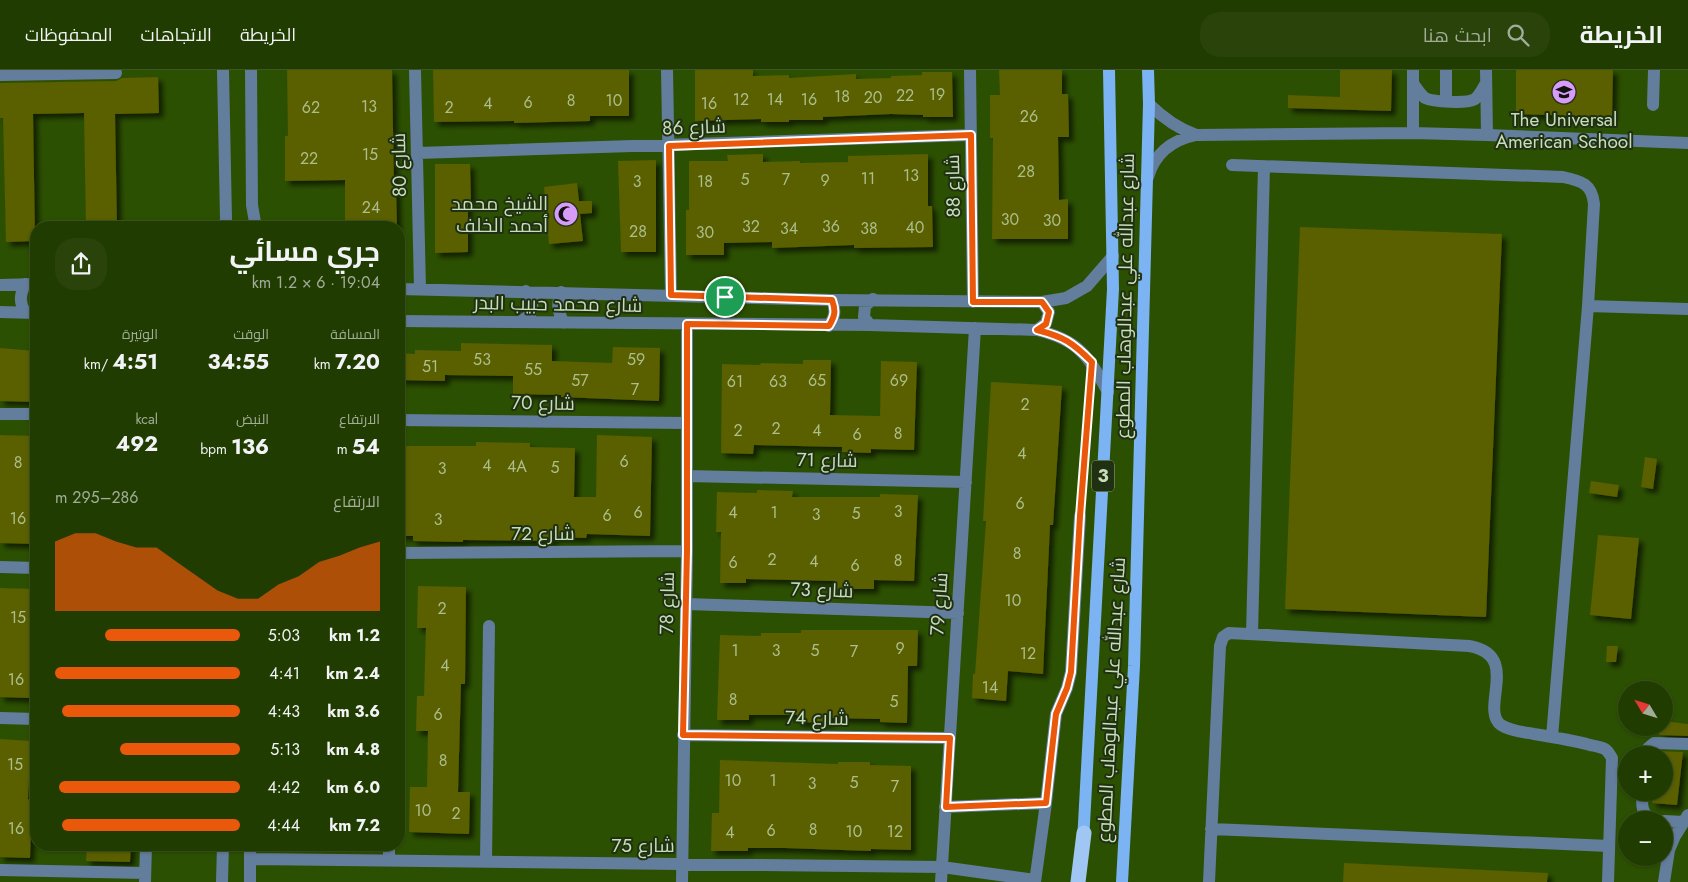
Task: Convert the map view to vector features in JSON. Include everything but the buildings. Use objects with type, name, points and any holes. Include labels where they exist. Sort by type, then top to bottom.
[{"type":"highway","points":[[1080,882],[1084,833]]},
{"type":"main road","name":"شارع عبدالله علي عبدالوهاب المطوع","points":[[1084,833],[1113,289],[1109,70]]},
{"type":"main road","name":"شارع عبدالله علي عبدالوهاب المطوع","points":[[1122,882],[1134,666],[1149,104],[1148,70]]},
{"type":"street","points":[[223,70],[228,221]]},
{"type":"street","points":[[251,70],[252,221]]},
{"type":"street","name":"شارع 80","points":[[415,70],[420,289]]},
{"type":"street","points":[[666,70],[671,295]]},
{"type":"street","name":"شارع 88","points":[[970,70],[973,302]]},
{"type":"street","points":[[1446,70],[1446,101]]},
{"type":"street","points":[[1653,105],[1654,70]]},
{"type":"street","points":[[0,75],[116,73]]},
{"type":"street","points":[[1413,76],[1419,93],[1426,98],[1434,101],[1470,101],[1477,98],[1486,76]]},
{"type":"street","points":[[1413,76],[1413,133]]},
{"type":"street","points":[[1486,76],[1487,135]]},
{"type":"street","points":[[1149,104],[1170,123],[1196,135]]},
{"type":"street","points":[[1146,185],[1151,167],[1162,151],[1178,140],[1196,135],[1413,133],[1688,143]]},
{"type":"street","name":"شارع 86","points":[[418,154],[971,135]]},
{"type":"street","points":[[1232,164],[1264,167],[1563,177],[1581,182],[1590,189],[1594,204],[1588,306],[1552,737]]},
{"type":"street","points":[[1252,634],[1264,167]]},
{"type":"street","name":"شارع محمد حبيب البدر","points":[[405,289],[832,300],[1042,302],[1066,298],[1087,286],[1113,256]]},
{"type":"street","points":[[0,285],[30,284]]},
{"type":"street","points":[[30,285],[21,293],[20,304],[30,312]]},
{"type":"street","points":[[520,322],[530,315],[533,302],[526,291]]},
{"type":"street","points":[[561,292],[557,302],[558,313],[564,323]]},
{"type":"street","points":[[870,326],[864,317],[865,306],[873,299]]},
{"type":"street","points":[[829,326],[834,318],[835,309],[832,300]]},
{"type":"street","points":[[1037,330],[1046,324],[1048,318],[1049,312],[1042,302]]},
{"type":"street","points":[[1588,306],[1688,309]]},
{"type":"street","points":[[0,312],[30,313]]},
{"type":"street","name":"شارع محمد حبيب البدر","points":[[405,321],[870,326],[1037,330],[1054,334],[1076,345],[1092,362],[1108,392]]},
{"type":"street","name":"شارع 78","points":[[682,882],[687,551],[687,324]]},
{"type":"street","name":"شارع 79","points":[[941,882],[975,328]]},
{"type":"street","points":[[0,414],[30,414]]},
{"type":"street","name":"شارع 70","points":[[405,420],[687,423]]},
{"type":"street","name":"شارع 71","points":[[687,476],[966,482]]},
{"type":"street","points":[[1035,881],[1056,714],[1067,688],[1071,672],[1080,516]]},
{"type":"street","name":"شارع 72","points":[[405,553],[687,551]]},
{"type":"street","points":[[0,567],[30,568]]},
{"type":"street","name":"شارع 73","points":[[686,604],[958,613]]},
{"type":"street","points":[[486,862],[489,626]]},
{"type":"street","points":[[1209,882],[1221,640],[1229,633],[1478,648],[1490,656],[1497,669],[1495,710],[1498,722],[1516,731],[1578,741],[1604,749],[1612,758],[1608,882]]},
{"type":"street","points":[[0,718],[30,718]]},
{"type":"street","name":"شارع 74","points":[[683,735],[950,738]]},
{"type":"street","points":[[1650,746],[1654,743],[1688,744]]},
{"type":"street","points":[[946,807],[1046,803]]},
{"type":"street","points":[[1673,820],[1686,819]]},
{"type":"street","points":[[1664,882],[1669,850],[1686,819]]},
{"type":"street","points":[[1211,829],[1609,846]]},
{"type":"street","points":[[0,870],[145,878],[146,851]]},
{"type":"street","points":[[222,882],[223,851]]},
{"type":"street","points":[[250,851],[250,882]]},
{"type":"street","points":[[389,851],[389,861]]},
{"type":"street","name":"شارع 75","points":[[250,859],[942,867],[1035,881]]},
{"type":"path","points":[[1080,516],[1092,362]]},
{"type":"place","name":"The Universal American School","points":[[1564,92]]},
{"type":"place","name":"الشيخ محمد أحمد الخلف","points":[[566,214]]},
{"type":"route","points":[[971,135],[973,302],[1042,302],[1049,312],[1046,324],[1037,330],[1054,334],[1076,345],[1092,362],[1080,516],[1071,672],[1067,688],[1056,714],[1046,803],[946,807],[950,738],[683,735],[687,551],[687,324],[829,326],[834,318],[835,309],[832,300],[725,297],[671,295],[669,146],[971,135]]}]
